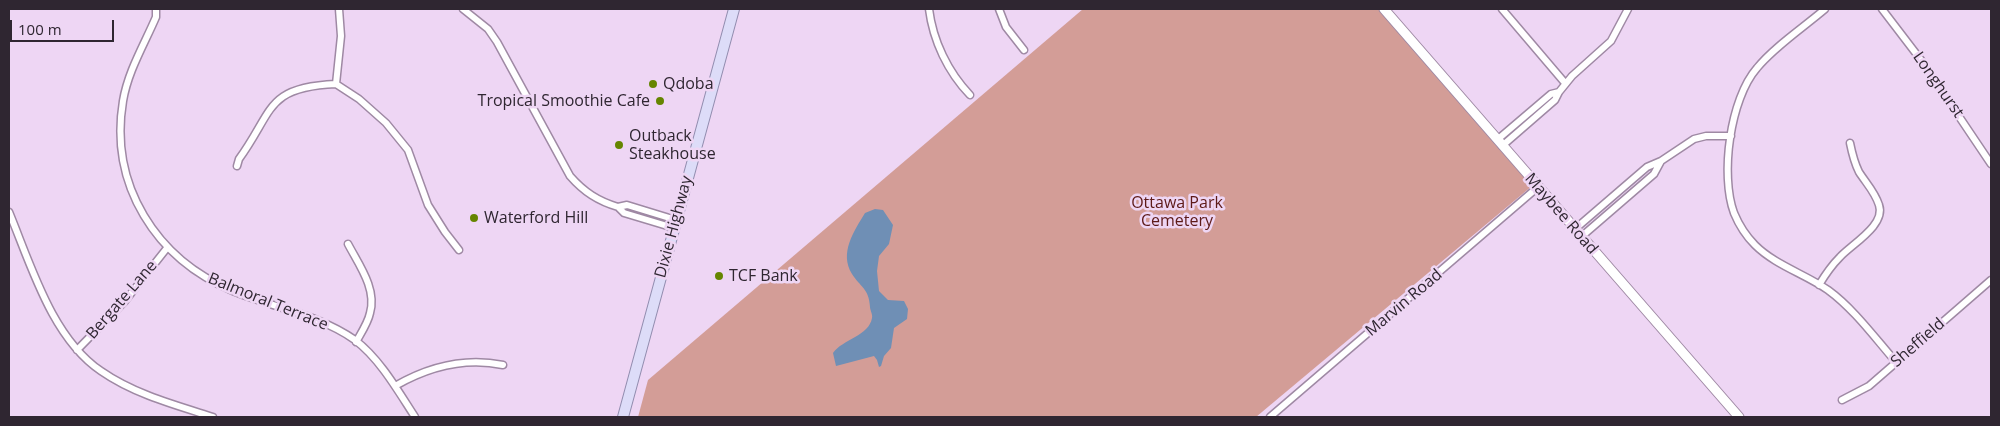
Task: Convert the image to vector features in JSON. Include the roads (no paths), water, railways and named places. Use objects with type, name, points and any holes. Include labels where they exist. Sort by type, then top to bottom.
[{"type":"main road","name":"Dixie Highway","points":[[623,417],[734,9]]},
{"type":"main road","name":"Maybee Road","points":[[1384,9],[1739,417]]},
{"type":"street","name":"Balmoral Terrace","points":[[156,9],[156,17],[131,70],[123,101],[120,136],[126,172],[136,202],[149,226],[167,248],[206,278],[233,291],[313,317],[339,330],[356,342],[374,359],[416,417]]},
{"type":"street","points":[[336,84],[341,36],[339,9]]},
{"type":"street","points":[[464,9],[488,30],[497,42],[570,176],[578,185],[597,199],[618,207],[627,205],[675,224]]},
{"type":"street","points":[[929,9],[946,62],[954,77],[970,95]]},
{"type":"street","points":[[999,9],[1006,27],[1024,50]]},
{"type":"street","points":[[1502,9],[1565,83]]},
{"type":"street","points":[[1499,143],[1536,117],[1555,100],[1565,83],[1611,41],[1628,9]]},
{"type":"street","points":[[1825,9],[1757,68],[1740,96],[1731,136],[1728,179],[1734,213],[1742,229],[1765,255],[1820,285],[1843,304],[1896,362]]},
{"type":"street","name":"Longhurst","points":[[1882,9],[1907,40],[1991,164]]},
{"type":"street","points":[[238,166],[239,160],[270,109],[280,99],[297,88],[336,84],[359,99],[386,123],[408,150],[428,204],[459,250]]},
{"type":"street","points":[[1499,143],[1531,111],[1551,94],[1559,92]]},
{"type":"street","points":[[1531,111],[1536,117]]},
{"type":"street","points":[[1575,229],[1647,167],[1661,161],[1694,139],[1706,136],[1731,136]]},
{"type":"street","points":[[1820,285],[1840,256],[1864,235],[1880,216],[1877,200],[1860,172],[1852,155],[1850,143]]},
{"type":"street","points":[[1581,237],[1654,174],[1661,161]]},
{"type":"street","name":"Marvin Road","points":[[1270,417],[1538,187]]},
{"type":"street","points":[[1621,189],[1628,197]]},
{"type":"street","points":[[9,212],[51,310],[77,350],[100,371],[133,390],[213,417]]},
{"type":"street","points":[[348,244],[372,295],[371,311],[356,342]]},
{"type":"street","name":"Bergate Lane","points":[[77,350],[126,301],[167,248]]},
{"type":"street","name":"Sheffield","points":[[1842,400],[1869,386],[1991,280]]},
{"type":"street","points":[[395,386],[428,370],[451,364],[487,362],[503,365]]},
{"type":"water","points":[[875,209],[883,210],[893,225],[889,244],[879,256],[877,271],[879,291],[888,300],[904,301],[908,309],[907,319],[894,328],[891,348],[884,356],[881,366],[879,367],[874,356],[836,366],[833,353],[837,348],[866,329],[872,318],[868,296],[852,274],[847,258],[850,242],[856,227],[865,213]]},
{"type":"place","name":"Qdoba","points":[[653,84]]},
{"type":"place","name":"Tropical Smoothie Cafe","points":[[660,101]]},
{"type":"place","name":"Outback Steakhouse","points":[[619,145]]},
{"type":"place","name":"Waterford Hill","points":[[474,218]]},
{"type":"place","name":"TCF Bank","points":[[719,276]]},
{"type":"park label","name":"Ottawa Park Cemetery","points":[[1177,212]]}]
